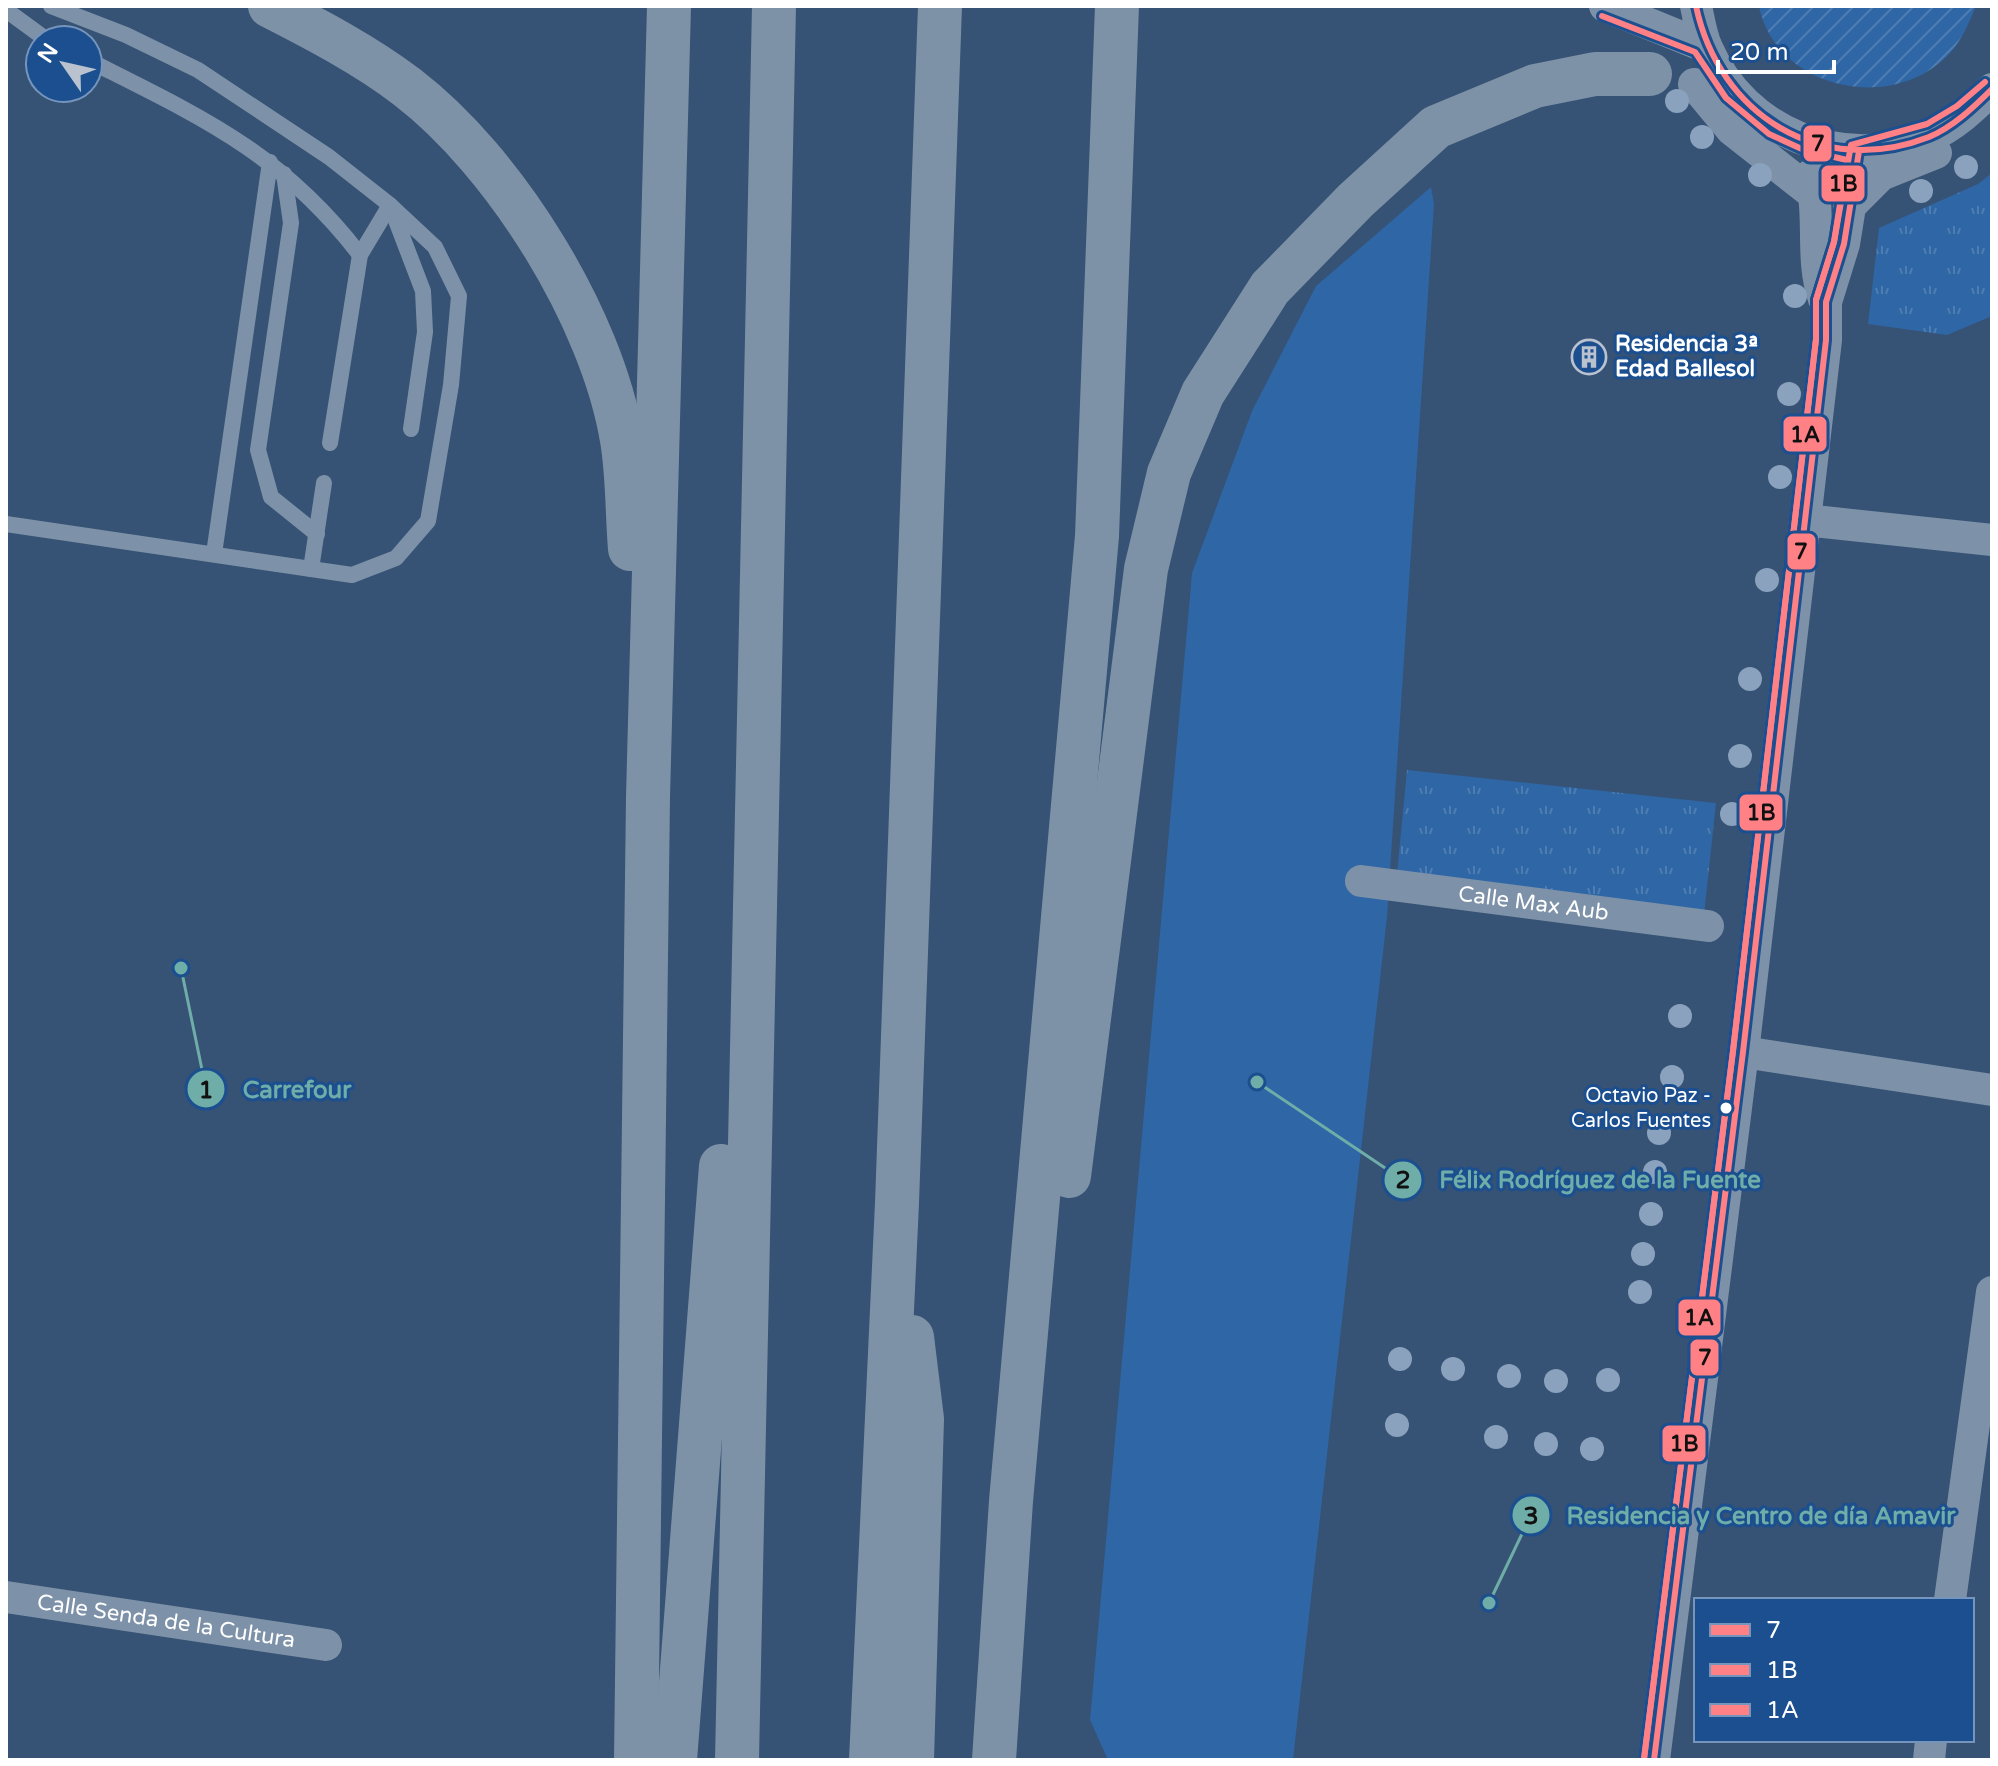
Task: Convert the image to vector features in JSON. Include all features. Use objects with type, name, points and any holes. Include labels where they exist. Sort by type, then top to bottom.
[{"type":"highway","points":[[270,6],[318,30],[408,87],[480,157],[538,236],[595,341],[622,439],[648,797]]},
{"type":"highway","points":[[636,1760],[648,797],[669,6]]},
{"type":"highway","points":[[737,1760],[774,6]]},
{"type":"highway","points":[[871,1760],[897,1203],[940,6]]},
{"type":"highway","points":[[994,1760],[1011,1501],[1097,536],[1117,6]]},
{"type":"highway","points":[[1011,1501],[1067,1188],[1146,569],[1169,473],[1203,393],[1270,288],[1356,200],[1436,127],[1535,86],[1595,74],[1650,74]]},
{"type":"highway","points":[[675,1760],[757,701]]},
{"type":"highway","points":[[897,1203],[922,1419],[912,1760]]},
{"type":"street","points":[[1605,6],[1706,47]]},
{"type":"street","points":[[1696,6],[1706,47],[1733,92],[1765,121],[1803,140],[1831,149],[1887,149],[1929,137],[1967,115],[1992,89]]},
{"type":"street","points":[[1650,74],[1733,92]]},
{"type":"street","points":[[1694,84],[1732,130],[1816,196]]},
{"type":"street","points":[[1849,207],[1881,175],[1920,162],[1956,142],[1992,113]]},
{"type":"street","points":[[1803,140],[1816,196],[1816,275],[1826,302]]},
{"type":"street","points":[[1654,1760],[1743,1052],[1826,340],[1826,302],[1844,244],[1859,151]]},
{"type":"street","points":[[1805,520],[1992,540]]},
{"type":"street","name":"Calle Max Aub","points":[[1361,881],[1708,926]]},
{"type":"street","points":[[1743,1052],[1992,1090]]},
{"type":"street","points":[[1950,1598],[1992,1292]]},
{"type":"street","name":"Calle Senda de la Cultura","points":[[6,1597],[326,1645]]},
{"type":"lane","points":[[6,524],[352,575],[396,558],[428,521],[451,385],[459,296],[435,247],[390,205],[329,157],[198,70],[126,35],[51,6]]},
{"type":"lane","points":[[6,10],[25,24]]},
{"type":"lane","points":[[104,67],[164,95],[215,124],[270,162],[335,222],[360,255]]},
{"type":"lane","points":[[214,554],[270,162]]},
{"type":"lane","points":[[284,174],[291,223],[258,450],[271,497],[317,534]]},
{"type":"lane","points":[[330,443],[360,255],[390,205]]},
{"type":"lane","points":[[390,205],[423,291],[425,332],[411,429]]},
{"type":"lane","points":[[311,569],[324,483]]},
{"type":"green space","points":[[1759,6],[1976,6],[1959,41],[1944,59],[1920,76],[1893,85],[1864,87],[1836,83],[1809,73],[1786,56],[1769,34]]},
{"type":"green space","points":[[1992,173],[1992,316],[1947,335],[1868,324],[1879,228],[1978,184]]},
{"type":"green space","points":[[1431,187],[1434,204],[1387,917],[1293,1760],[1108,1760],[1090,1720],[1192,573],[1252,411],[1316,286]]},
{"type":"green space","points":[[1407,770],[1716,803],[1704,915],[1397,874]]},
{"type":"transit line","name":"7","points":[[1696,6],[1708,45],[1727,78],[1751,106],[1781,128],[1814,143],[1850,150],[1889,148],[1929,137],[1955,122],[1992,89]]},
{"type":"transit line","name":"1B","points":[[1602,16],[1695,52],[1726,98],[1769,134],[1804,150],[1847,160],[1834,242],[1816,300],[1816,339],[1733,1051],[1644,1759]]},
{"type":"transit line","name":"1A","points":[[1644,1759],[1733,1051],[1816,339],[1816,300],[1834,242],[1851,145],[1927,124],[1957,106],[1985,82]]},
{"type":"transit line","name":"7","points":[[1654,1760],[1743,1052],[1826,340],[1826,302],[1844,244],[1859,151]]},
{"type":"place","name":"Residencia 3ª Edad Ballesol","points":[[1589,357]]},
{"type":"place","name":"Carrefour","points":[[181,968]]},
{"type":"place","name":"Félix Rodríguez de la Fuente","points":[[1257,1082]]},
{"type":"place","name":"Octavio Paz - Carlos Fuentes","points":[[1726,1108]]},
{"type":"place","name":"Residencia y Centro de día Amavir","points":[[1489,1603]]}]
